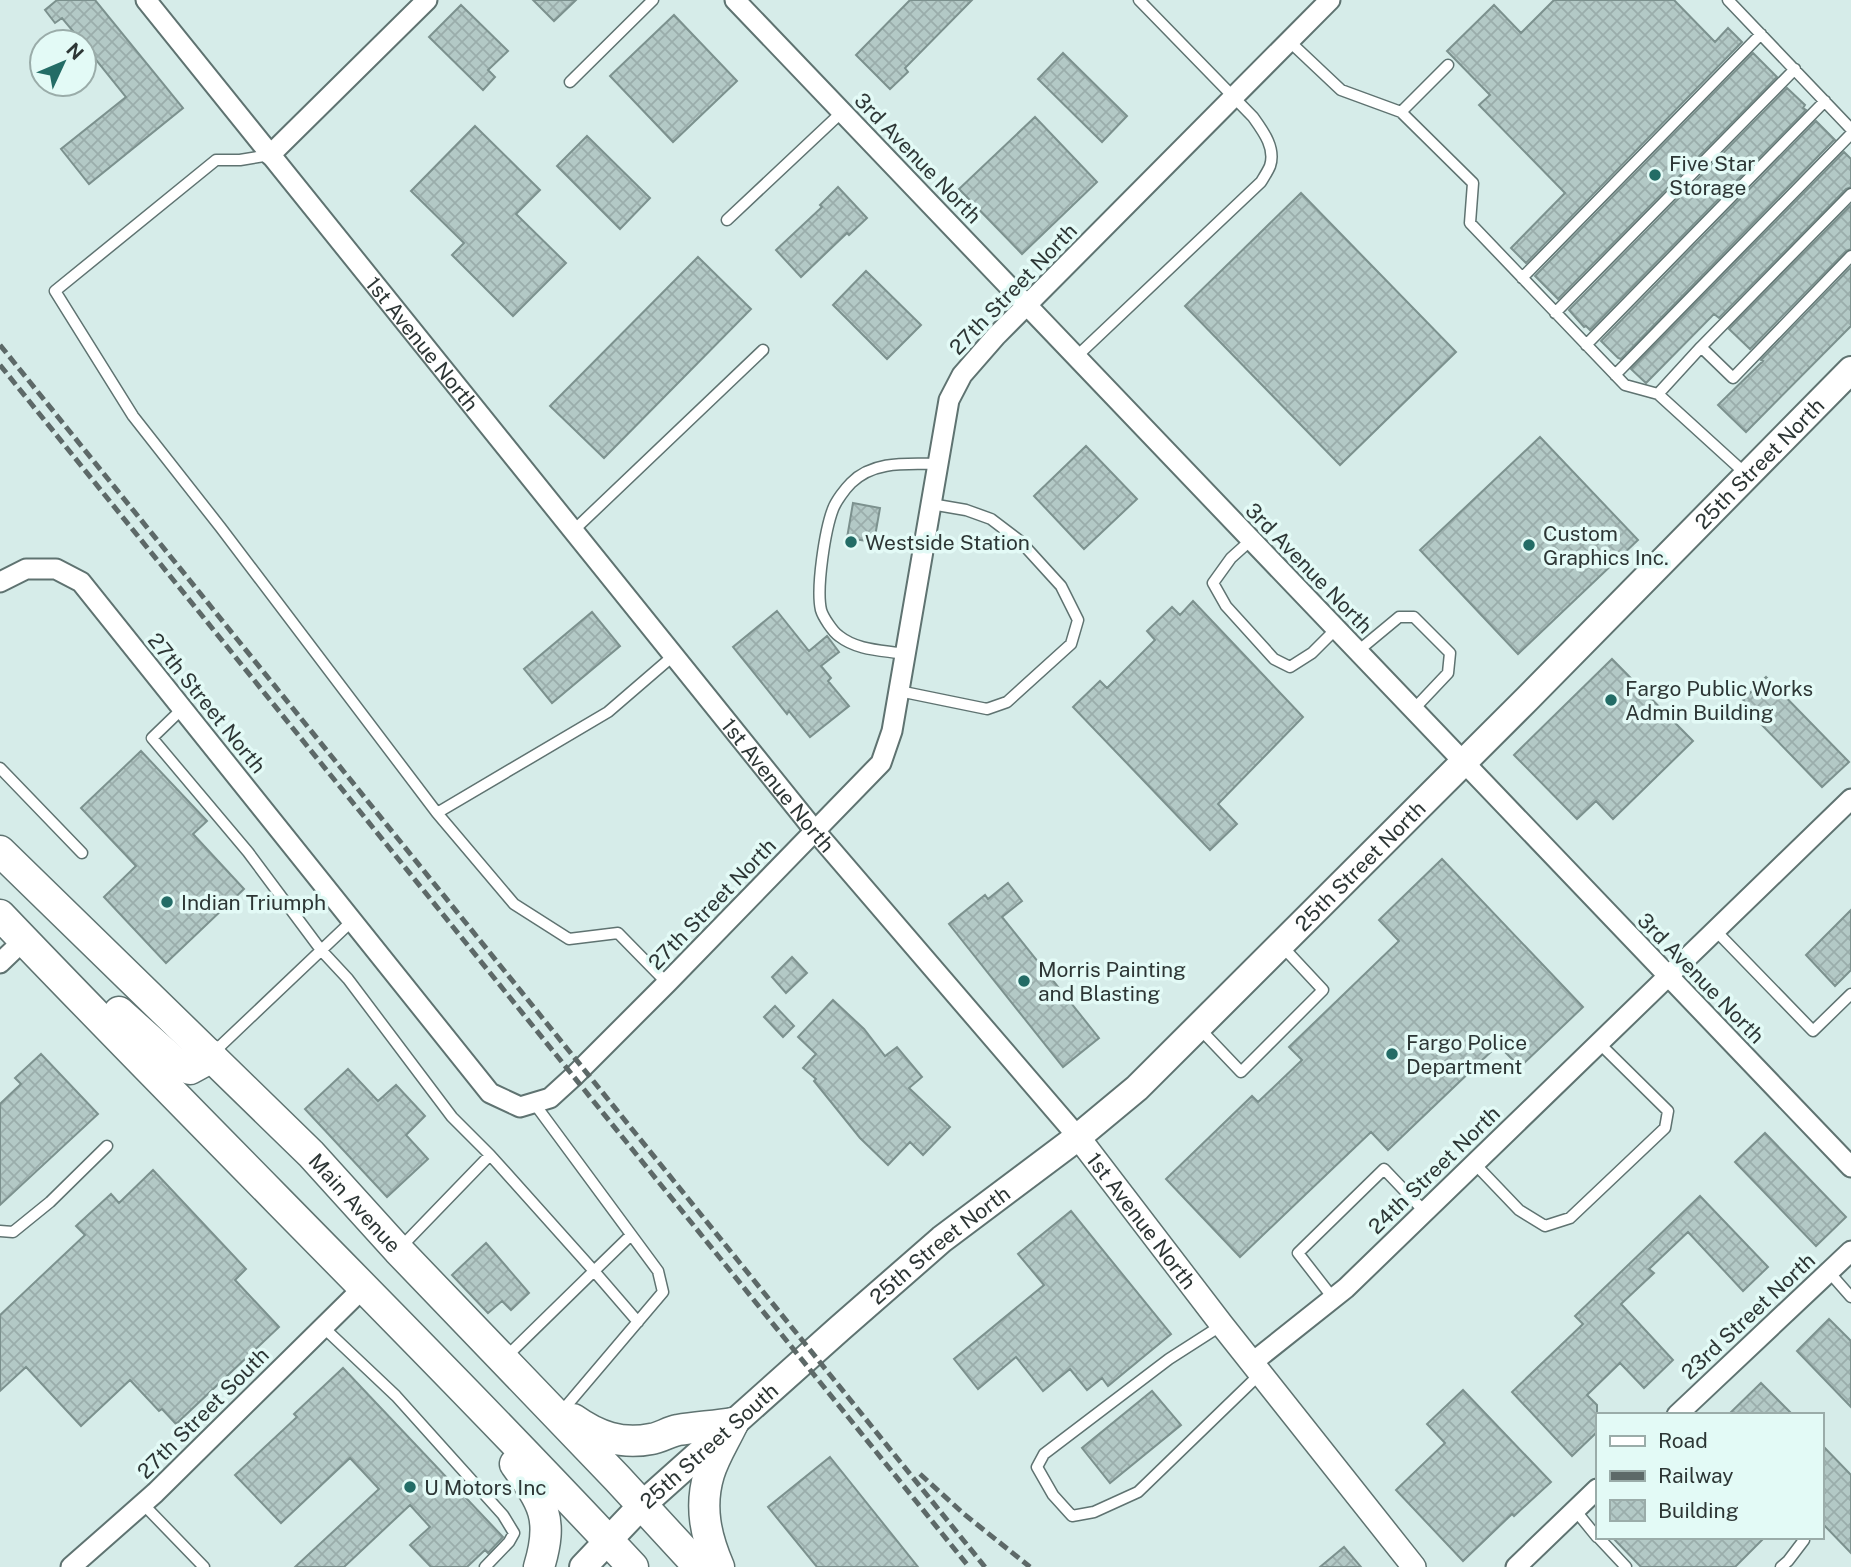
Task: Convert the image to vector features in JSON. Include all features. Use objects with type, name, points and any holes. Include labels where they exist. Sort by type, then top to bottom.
[{"type":"main road","name":"25th Street North","points":[[839,1329],[942,1239],[1078,1137],[1137,1088],[1851,370]]},
{"type":"main road","name":"Main Avenue","points":[[0,851],[311,1154],[398,1250],[699,1567]]},
{"type":"main road","points":[[0,914],[77,974],[178,1065],[190,1069],[211,1055]]},
{"type":"main road","points":[[0,914],[250,1174],[364,1287],[632,1567]]},
{"type":"main road","name":"25th Street South","points":[[583,1567],[642,1505],[839,1329]]},
{"type":"main road","points":[[448,1374],[536,1492],[546,1525],[546,1545],[539,1567]]},
{"type":"main road","points":[[535,1392],[582,1425],[611,1439],[653,1439],[674,1431],[733,1423]]},
{"type":"main road","points":[[719,1567],[706,1532],[705,1496],[709,1474],[733,1423]]},
{"type":"street","name":"1st Avenue North","points":[[146,0],[815,831],[1078,1137],[1222,1325],[1414,1567]]},
{"type":"street","points":[[270,155],[427,0]]},
{"type":"street","name":"27th Street North","points":[[2,577],[26,569],[56,569],[81,582],[490,1093],[520,1107],[550,1098],[667,983],[881,763],[892,731],[949,400],[962,375],[996,336],[1330,0]]},
{"type":"street","name":"3rd Avenue North","points":[[745,4],[842,112],[1851,1167]]},
{"type":"street","name":"24th Street North","points":[[1257,1368],[1346,1288],[1850,803]]},
{"type":"street","points":[[0,963],[24,940]]},
{"type":"street","name":"23rd Street North","points":[[1684,1412],[1851,1251]]},
{"type":"street","name":"27th Street South","points":[[71,1567],[143,1504],[364,1287]]},
{"type":"street","points":[[1516,1567],[1596,1490]]},
{"type":"lane","points":[[570,82],[653,0]]},
{"type":"lane","points":[[1076,357],[1261,181],[1270,164],[1270,147],[1253,117],[1139,0]]},
{"type":"lane","points":[[1728,0],[1851,129]]},
{"type":"lane","points":[[1522,278],[1761,34]]},
{"type":"lane","points":[[1289,41],[1341,90],[1401,112],[1473,183],[1470,222],[1555,313],[1625,385],[1658,394],[1747,475]]},
{"type":"lane","points":[[1401,112],[1448,65]]},
{"type":"lane","points":[[1555,313],[1795,69]]},
{"type":"lane","points":[[1586,345],[1825,101]]},
{"type":"lane","points":[[727,220],[842,112]]},
{"type":"lane","points":[[1615,375],[1851,134]]},
{"type":"lane","points":[[270,155],[240,160],[216,160],[55,291],[133,416],[437,813],[514,904],[569,939],[618,933],[667,983]]},
{"type":"lane","points":[[1658,394],[1851,194]]},
{"type":"lane","points":[[1701,347],[1733,378],[1851,256]]},
{"type":"lane","points":[[572,531],[763,350]]},
{"type":"lane","points":[[905,653],[859,647],[837,635],[821,611],[820,580],[824,549],[833,507],[851,483],[869,471],[890,464],[938,464]]},
{"type":"lane","points":[[899,691],[987,709],[1007,702],[1071,644],[1078,620],[1062,586],[1020,541],[991,519],[966,510],[931,504]]},
{"type":"lane","points":[[1251,540],[1231,558],[1213,583],[1226,606],[1274,659],[1290,667],[1312,653],[1336,628]]},
{"type":"lane","points":[[1358,652],[1399,617],[1414,617],[1450,653],[1448,673],[1413,710]]},
{"type":"lane","points":[[437,813],[608,712],[673,656]]},
{"type":"lane","points":[[182,709],[152,738],[248,852],[452,1117],[638,1322]]},
{"type":"lane","points":[[0,768],[82,853]]},
{"type":"lane","points":[[211,1055],[352,921]]},
{"type":"lane","points":[[1715,930],[1813,1031],[1851,994]]},
{"type":"lane","points":[[1198,1027],[1241,1072],[1323,990],[1280,944]]},
{"type":"lane","points":[[1474,1163],[1519,1210],[1545,1226],[1570,1218],[1665,1128],[1668,1111],[1598,1043]]},
{"type":"lane","points":[[534,1103],[657,1271],[663,1292],[562,1411]]},
{"type":"lane","points":[[0,1231],[13,1232],[51,1202],[107,1146]]},
{"type":"lane","points":[[398,1250],[490,1156]]},
{"type":"lane","points":[[1333,1298],[1298,1253],[1384,1169],[1424,1211]]},
{"type":"lane","points":[[503,1360],[631,1235]]},
{"type":"lane","points":[[1829,1272],[1851,1297]]},
{"type":"lane","points":[[1222,1325],[1169,1359],[1044,1454],[1037,1467],[1053,1495],[1072,1516],[1094,1512],[1138,1492],[1257,1368]]},
{"type":"lane","points":[[323,1327],[396,1396],[503,1514],[514,1534],[485,1567]]},
{"type":"lane","points":[[143,1504],[204,1567]]},
{"type":"lane","points":[[1575,1510],[1596,1536]]},
{"type":"lane","points":[[1599,1539],[1626,1567]]},
{"type":"lane","points":[[1781,1567],[1804,1539]]},
{"type":"building","points":[[57,0],[95,0],[183,108],[89,184],[61,149],[126,97],[98,62],[98,28],[70,28],[62,18],[55,23],[45,10]]},
{"type":"building","points":[[533,0],[576,0],[554,21]]},
{"type":"building","points":[[910,0],[972,0],[905,68],[908,72],[890,89],[856,55]]},
{"type":"building","points":[[1554,0],[1674,0],[1715,42],[1728,28],[1742,42],[1526,263],[1511,248],[1565,193],[1479,105],[1490,95],[1447,51],[1494,5],[1521,33]]},
{"type":"building","points":[[461,5],[508,51],[488,70],[495,77],[483,90],[429,37]]},
{"type":"building","points":[[674,15],[737,81],[673,142],[610,76]]},
{"type":"building","points":[[1063,53],[1127,116],[1102,142],[1038,79]]},
{"type":"building","name":"Five Star Storage","points":[[1753,53],[1777,77],[1558,299],[1535,276]]},
{"type":"building","name":"Five Star Storage","points":[[1787,88],[1805,105],[1803,108],[1806,110],[1590,330],[1584,327],[1569,310]]},
{"type":"building","points":[[1035,117],[1097,182],[1022,254],[959,189]]},
{"type":"building","name":"Five Star Storage","points":[[1816,121],[1835,140],[1621,359],[1618,358],[1601,341]]},
{"type":"building","points":[[475,126],[540,190],[516,214],[566,263],[513,316],[452,255],[464,243],[411,191]]},
{"type":"building","points":[[587,136],[650,198],[620,229],[557,166]]},
{"type":"building","name":"Five Star Storage","points":[[1844,152],[1851,159],[1851,187],[1846,189],[1719,318],[1714,314],[1646,383],[1631,369]]},
{"type":"building","points":[[838,187],[867,218],[849,235],[847,233],[801,277],[776,250],[822,207],[820,205]]},
{"type":"building","points":[[1301,193],[1456,352],[1340,465],[1185,306]]},
{"type":"building","points":[[1851,205],[1851,249],[1750,349],[1729,329]]},
{"type":"building","points":[[698,257],[751,309],[604,458],[550,406]]},
{"type":"building","points":[[1851,267],[1851,326],[1746,432],[1718,405]]},
{"type":"building","points":[[866,271],[921,325],[887,359],[833,305]]},
{"type":"building","name":"Custom Graphics Inc.","points":[[1540,437],[1638,540],[1518,654],[1420,550]]},
{"type":"building","points":[[1086,446],[1137,499],[1084,549],[1034,496]]},
{"type":"building","points":[[853,503],[880,508],[874,542],[847,538]]},
{"type":"building","points":[[1193,601],[1303,717],[1218,804],[1237,824],[1210,850],[1073,707],[1100,681],[1107,688],[1155,640],[1147,631],[1172,607],[1180,615]]},
{"type":"building","points":[[777,611],[809,651],[827,636],[839,652],[821,666],[831,678],[828,681],[849,706],[810,737],[789,711],[787,714],[733,647]]},
{"type":"building","points":[[592,612],[620,646],[552,703],[524,669]]},
{"type":"building","name":"Fargo Public Works Admin Building","points":[[1612,659],[1693,741],[1613,819],[1596,801],[1577,819],[1514,755]]},
{"type":"building","points":[[1766,677],[1849,762],[1822,787],[1758,721],[1761,718],[1743,700]]},
{"type":"building","points":[[141,751],[207,821],[193,834],[244,889],[166,963],[104,897],[136,866],[81,808]]},
{"type":"building","name":"Fargo Police Department","points":[[1442,859],[1583,1007],[1520,1067],[1498,1045],[1388,1150],[1371,1132],[1240,1257],[1166,1179],[1252,1096],[1258,1102],[1302,1060],[1289,1047],[1399,941],[1379,920]]},
{"type":"building","name":"Morris Painting and Blasting","points":[[1008,883],[1022,901],[1002,917],[1099,1038],[1063,1067],[949,924],[985,895],[988,899]]},
{"type":"building","points":[[1851,910],[1851,970],[1835,986],[1806,955]]},
{"type":"building","points":[[792,957],[807,973],[786,993],[772,977]]},
{"type":"building","points":[[833,1000],[864,1029],[885,1056],[897,1047],[922,1077],[909,1088],[950,1127],[923,1155],[910,1142],[888,1165],[860,1138],[814,1081],[816,1079],[803,1068],[816,1054],[798,1037]]},
{"type":"building","points":[[775,1006],[794,1026],[783,1037],[764,1017]]},
{"type":"building","points":[[41,1054],[98,1114],[0,1205],[0,1104],[21,1084],[15,1078]]},
{"type":"building","points":[[348,1069],[378,1101],[396,1085],[425,1116],[406,1135],[428,1159],[387,1197],[305,1109]]},
{"type":"building","points":[[1765,1133],[1846,1217],[1816,1246],[1735,1162]]},
{"type":"building","points":[[153,1170],[246,1269],[235,1280],[279,1327],[176,1424],[162,1409],[159,1411],[130,1380],[81,1426],[26,1367],[0,1391],[0,1315],[85,1235],[76,1226],[111,1194],[119,1203]]},
{"type":"building","points":[[1700,1196],[1768,1267],[1743,1291],[1688,1232],[1649,1269],[1654,1273],[1621,1304],[1673,1360],[1644,1388],[1620,1363],[1587,1395],[1597,1405],[1596,1433],[1572,1456],[1512,1392],[1583,1324],[1575,1316]]},
{"type":"building","points":[[1071,1211],[1171,1334],[1108,1386],[1102,1378],[1087,1390],[1070,1369],[1043,1391],[1016,1357],[978,1389],[954,1359],[1044,1285],[1018,1254]]},
{"type":"building","points":[[486,1243],[529,1293],[511,1310],[502,1301],[488,1313],[452,1275]]},
{"type":"building","points":[[1829,1319],[1851,1341],[1851,1407],[1797,1351]]},
{"type":"building","points":[[343,1368],[503,1537],[488,1553],[485,1550],[467,1567],[431,1567],[410,1545],[430,1527],[410,1505],[344,1567],[295,1567],[379,1489],[350,1458],[281,1523],[235,1475],[297,1417],[294,1414]]},
{"type":"building","points":[[1761,1383],[1791,1413],[1730,1413]]},
{"type":"building","points":[[1463,1390],[1551,1482],[1514,1516],[1512,1514],[1463,1561],[1396,1490],[1445,1443],[1427,1424]]},
{"type":"building","points":[[1152,1391],[1181,1425],[1110,1483],[1082,1448]]},
{"type":"building","points":[[1823,1446],[1851,1475],[1851,1553],[1823,1524]]},
{"type":"building","points":[[830,1457],[918,1567],[817,1567],[768,1507]]},
{"type":"building","points":[[1614,1539],[1763,1539],[1735,1567],[1641,1567]]},
{"type":"building","points":[[1344,1547],[1361,1567],[1320,1567]]},
{"type":"railway","points":[[0,345],[985,1567]]},
{"type":"railway","points":[[0,365],[969,1567]]},
{"type":"railway","points":[[920,1474],[964,1514],[1030,1567]]},
{"type":"place","name":"Five Star Storage","points":[[1655,175]]},
{"type":"place","name":"Westside Station","points":[[851,542]]},
{"type":"place","name":"Custom Graphics Inc.","points":[[1529,545]]},
{"type":"place","name":"Fargo Public Works Admin Building","points":[[1611,700]]},
{"type":"place","name":"Indian Triumph","points":[[167,902]]},
{"type":"place","name":"Morris Painting and Blasting","points":[[1024,981]]},
{"type":"place","name":"Fargo Police Department","points":[[1392,1054]]},
{"type":"place","name":"U Motors Inc","points":[[410,1487]]}]
